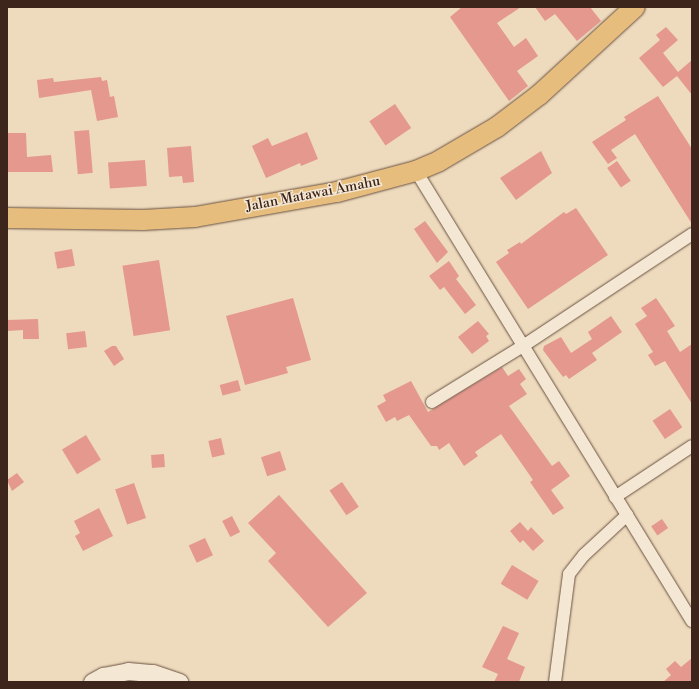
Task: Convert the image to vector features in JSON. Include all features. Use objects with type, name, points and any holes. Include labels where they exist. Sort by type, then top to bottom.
[{"type":"highway","name":"Jalan Matawai Amahu","points":[[7,218],[143,220],[195,216],[337,192],[416,171],[439,161],[497,127],[539,95],[635,7]]},
{"type":"main road","points":[[92,682],[103,676],[128,671],[153,672],[179,682]]},
{"type":"street","points":[[416,171],[692,621]]},
{"type":"street","points":[[432,402],[522,346],[692,234]]},
{"type":"street","points":[[615,497],[692,446]]},
{"type":"street","points":[[555,682],[566,583],[569,574],[584,555],[627,515]]},
{"type":"building","points":[[462,7],[521,7],[497,23],[514,47],[526,38],[538,56],[517,71],[528,86],[509,101],[450,17]]},
{"type":"building","points":[[535,7],[590,7],[601,21],[577,41],[555,14],[545,21]]},
{"type":"building","points":[[666,27],[678,40],[663,53],[678,72],[692,60],[692,95],[677,76],[663,87],[639,58],[660,40],[656,35]]},
{"type":"building","points":[[101,77],[102,81],[107,80],[110,97],[114,96],[118,117],[97,121],[91,90],[39,98],[37,80],[53,78],[54,82]]},
{"type":"building","points":[[658,96],[692,149],[692,224],[635,134],[611,150],[617,158],[608,164],[592,142],[626,120],[624,117]]},
{"type":"building","points":[[395,104],[411,128],[386,145],[369,121]]},
{"type":"building","points":[[89,130],[93,173],[78,174],[74,131]]},
{"type":"building","points":[[307,132],[318,159],[301,166],[300,163],[266,178],[252,146],[268,138],[272,146]]},
{"type":"building","points":[[7,133],[26,133],[27,157],[51,155],[53,172],[7,172]]},
{"type":"building","points":[[191,146],[194,182],[183,183],[182,176],[169,177],[167,148]]},
{"type":"building","points":[[541,151],[552,173],[516,200],[500,178]]},
{"type":"building","points":[[145,160],[147,186],[110,189],[108,163]]},
{"type":"building","points":[[617,161],[631,181],[621,188],[607,168]]},
{"type":"building","points":[[576,208],[608,255],[528,309],[496,262],[509,253],[507,250],[520,242],[521,244],[564,212],[566,214]]},
{"type":"building","points":[[425,221],[448,252],[437,263],[414,229]]},
{"type":"building","points":[[72,249],[75,266],[57,269],[54,252]]},
{"type":"building","points":[[159,260],[170,330],[134,336],[122,266]]},
{"type":"building","points":[[449,261],[459,276],[456,279],[476,305],[465,314],[444,287],[440,290],[429,276]]},
{"type":"building","points":[[293,298],[311,360],[286,367],[288,373],[245,385],[226,316]]},
{"type":"building","points":[[656,298],[675,326],[667,331],[680,352],[692,344],[692,404],[665,361],[655,366],[648,355],[653,352],[635,324],[647,316],[641,308]]},
{"type":"building","points":[[611,316],[622,332],[592,353],[597,360],[569,379],[566,375],[563,377],[543,350],[544,346],[561,337],[571,353],[592,339],[588,332]]},
{"type":"building","points":[[38,319],[39,339],[23,339],[23,330],[7,331],[7,320]]},
{"type":"building","points":[[478,321],[489,334],[486,336],[489,341],[472,354],[458,337]]},
{"type":"building","points":[[85,331],[87,347],[68,349],[66,333]]},
{"type":"building","points":[[112,346],[116,346],[124,359],[114,366],[104,351]]},
{"type":"building","points":[[502,367],[508,376],[519,369],[526,379],[520,384],[527,394],[509,406],[552,466],[559,461],[570,476],[551,490],[564,508],[553,515],[530,482],[533,480],[501,434],[475,452],[478,456],[464,466],[449,443],[439,450],[437,446],[431,446],[409,415],[397,421],[395,417],[386,422],[377,406],[386,401],[383,395],[411,381],[428,412]]},
{"type":"building","points":[[238,380],[241,391],[222,396],[220,385]]},
{"type":"building","points":[[670,409],[682,427],[665,439],[653,421]]},
{"type":"building","points":[[86,435],[101,460],[77,474],[62,449]]},
{"type":"building","points":[[221,438],[225,455],[212,457],[208,441]]},
{"type":"building","points":[[280,451],[286,470],[267,476],[261,457]]},
{"type":"building","points":[[164,454],[165,467],[152,468],[151,455]]},
{"type":"building","points":[[17,473],[24,482],[12,491],[7,480]]},
{"type":"building","points":[[342,482],[359,507],[346,515],[330,490]]},
{"type":"building","points":[[134,483],[146,518],[127,524],[115,490]]},
{"type":"building","points":[[279,495],[367,593],[328,627],[268,561],[276,553],[248,523]]},
{"type":"building","points":[[99,508],[113,536],[83,551],[75,536],[80,533],[74,521]]},
{"type":"building","points":[[232,516],[240,532],[230,537],[222,521]]},
{"type":"building","points":[[662,519],[668,528],[657,535],[651,526]]},
{"type":"building","points":[[520,522],[528,531],[531,527],[544,541],[533,551],[523,540],[520,543],[510,531]]},
{"type":"building","points":[[205,538],[213,555],[197,563],[189,546]]},
{"type":"building","points":[[512,565],[539,581],[527,600],[501,584]]},
{"type":"building","points":[[503,626],[519,633],[507,659],[525,667],[519,682],[494,682],[498,674],[482,667]]},
{"type":"building","points":[[692,658],[692,682],[663,682],[671,675],[666,669],[675,661],[681,667]]}]
